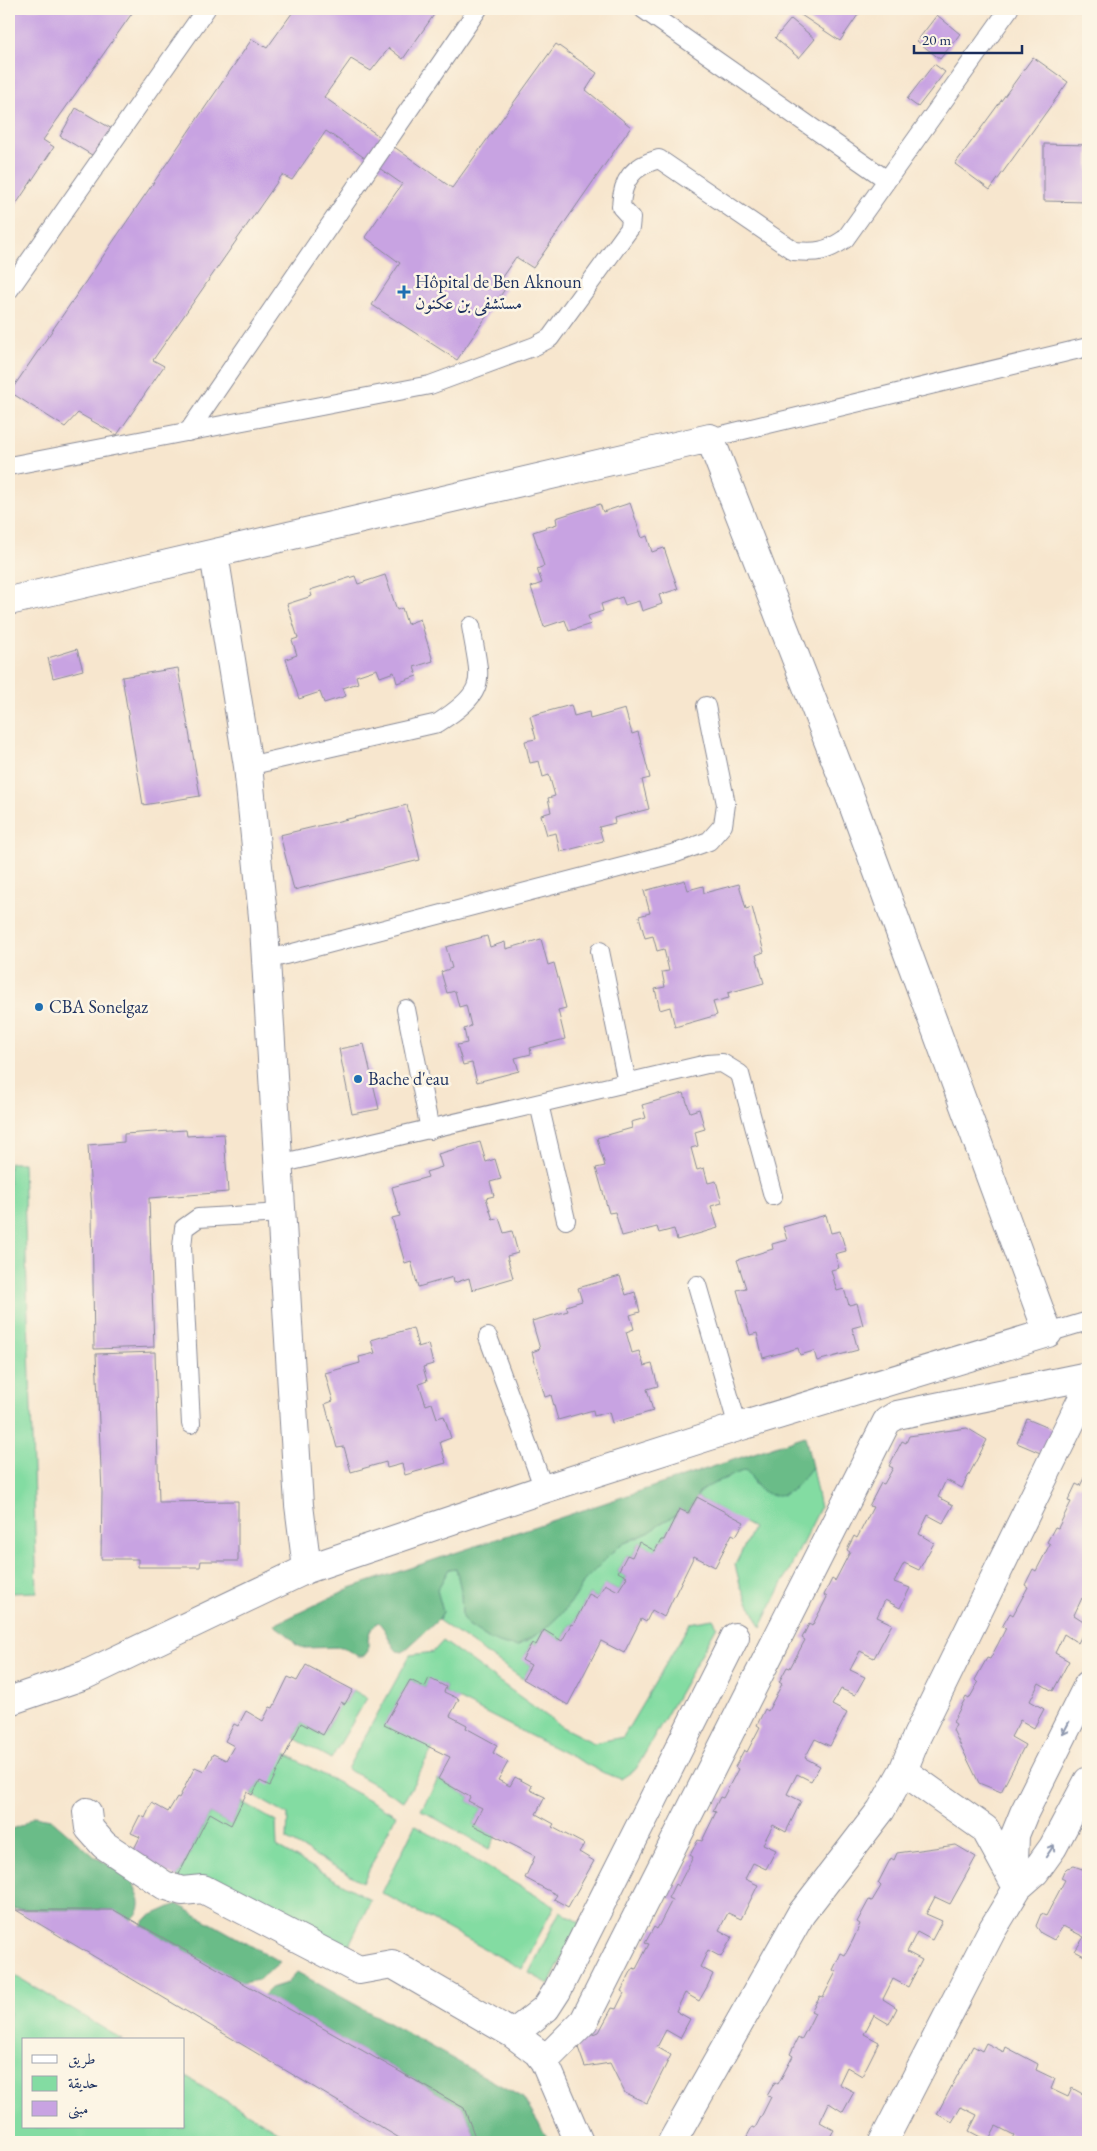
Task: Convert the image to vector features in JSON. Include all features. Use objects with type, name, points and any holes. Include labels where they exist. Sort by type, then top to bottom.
[{"type":"street","points":[[9,601],[710,438],[852,802],[1048,1333],[738,1427],[544,1489],[307,1569],[85,1675],[9,1701]]},
{"type":"street","points":[[214,554],[248,766],[266,960],[300,1505],[307,1569]]},
{"type":"street","points":[[544,2061],[584,2021],[887,1421],[897,1415],[1088,1376]]},
{"type":"street","points":[[672,2142],[801,1914],[881,1810],[903,1771],[917,1736],[1088,1387]]},
{"type":"street","points":[[513,2034],[546,2008],[556,1991],[735,1637]]},
{"type":"street","points":[[1018,1887],[1014,1862],[1015,1835],[1024,1813],[1088,1685]]},
{"type":"street","points":[[903,1771],[985,1829],[1018,1887]]},
{"type":"street","points":[[883,2142],[992,1930],[1018,1887],[1034,1872],[1053,1847],[1088,1781]]},
{"type":"street","points":[[87,1812],[89,1828],[104,1846],[164,1885],[182,1891],[203,1889],[359,1970],[392,1964],[513,2034],[538,2052],[544,2061],[579,2142]]},
{"type":"lane","points":[[9,290],[206,9]]},
{"type":"lane","points":[[188,432],[478,9]]},
{"type":"lane","points":[[643,9],[887,180]]},
{"type":"lane","points":[[9,466],[430,385],[535,346],[550,338],[630,228],[631,218],[621,207],[622,192],[628,178],[642,164],[659,159],[794,251],[810,253],[829,250],[845,239],[1008,9]]},
{"type":"lane","points":[[710,438],[1088,347]]},
{"type":"lane","points":[[248,766],[438,723],[458,710],[470,699],[480,680],[471,626]]},
{"type":"lane","points":[[266,960],[676,853],[709,841],[723,825],[726,804],[706,706]]},
{"type":"lane","points":[[600,951],[627,1083]]},
{"type":"lane","points":[[406,1009],[430,1130]]},
{"type":"lane","points":[[279,1164],[707,1064],[722,1063],[740,1074],[774,1196]]},
{"type":"lane","points":[[539,1104],[566,1220]]},
{"type":"lane","points":[[191,1424],[182,1247],[184,1228],[198,1218],[282,1213]]},
{"type":"lane","points":[[697,1286],[738,1427]]},
{"type":"lane","points":[[1048,1333],[1088,1321]]},
{"type":"lane","points":[[488,1337],[544,1489]]},
{"type":"green space","points":[[9,1163],[23,1163],[37,1592],[9,1593]]},
{"type":"green space","points":[[805,1436],[812,1467],[794,1488],[783,1494],[769,1494],[759,1489],[745,1470],[700,1491],[688,1513],[679,1509],[676,1515],[659,1524],[650,1532],[620,1545],[585,1580],[563,1612],[544,1630],[517,1646],[505,1645],[491,1640],[467,1624],[462,1617],[461,1590],[456,1568],[449,1569],[437,1590],[443,1612],[438,1620],[403,1652],[397,1651],[378,1622],[370,1632],[368,1651],[364,1656],[358,1656],[342,1647],[304,1648],[296,1645],[288,1635],[274,1625],[350,1588]]},
{"type":"green space","points":[[812,1467],[820,1508],[761,1627],[741,1588],[735,1565],[753,1528],[697,1497],[712,1483],[745,1470],[750,1473],[754,1484],[783,1495],[792,1490]]},
{"type":"green space","points":[[676,1515],[664,1540],[661,1540],[655,1551],[639,1542],[632,1557],[627,1555],[618,1572],[627,1577],[618,1591],[605,1584],[597,1598],[589,1594],[573,1625],[570,1625],[562,1641],[544,1630],[536,1645],[531,1643],[523,1660],[531,1665],[523,1679],[438,1620],[443,1612],[437,1590],[449,1569],[456,1568],[461,1590],[462,1617],[467,1624],[491,1640],[526,1642],[563,1612],[585,1580],[620,1545],[650,1532],[659,1524]]},
{"type":"green space","points":[[713,1619],[717,1626],[636,1769],[621,1779],[604,1773],[444,1692],[446,1687],[429,1679],[425,1687],[410,1680],[385,1724],[433,1748],[404,1801],[347,1769],[410,1655],[433,1652],[443,1641],[562,1727],[594,1743],[623,1737],[690,1623]]},
{"type":"green space","points":[[353,1690],[367,1698],[331,1759],[294,1738],[301,1723],[323,1735],[341,1702],[345,1704]]},
{"type":"green space","points":[[286,1754],[396,1815],[363,1882],[287,1840],[288,1815],[252,1795],[260,1781]]},
{"type":"green space","points":[[438,1779],[470,1797],[468,1801],[482,1808],[473,1825],[496,1836],[489,1849],[421,1810]]},
{"type":"green space","points":[[242,1802],[276,1822],[277,1847],[371,1900],[346,1951],[177,1878],[210,1813],[231,1825]]},
{"type":"green space","points":[[34,1816],[51,1819],[95,1857],[131,1877],[140,1900],[140,1905],[136,1915],[131,1920],[114,1910],[9,1909],[9,1830],[22,1825]]},
{"type":"green space","points":[[415,1825],[554,1906],[522,1969],[382,1893]]},
{"type":"green space","points":[[177,1904],[280,1962],[258,1980],[242,1983],[141,1925],[148,1917]]},
{"type":"green space","points":[[560,1911],[580,1923],[549,1984],[529,1973]]},
{"type":"green space","points":[[297,1972],[523,2098],[550,2142],[477,2142],[464,2108],[264,1995],[271,1988],[287,1983]]},
{"type":"green space","points":[[9,1974],[16,1976],[120,2038],[22,2038],[22,2128],[185,2128],[185,2077],[296,2142],[9,2142]]},
{"type":"building","points":[[9,9],[135,9],[43,140],[54,147],[9,215]]},
{"type":"building","points":[[295,9],[438,9],[403,59],[389,48],[371,71],[351,59],[324,97],[452,188],[556,44],[597,73],[586,90],[631,127],[533,268],[516,257],[497,284],[505,289],[457,360],[372,305],[400,263],[365,237],[402,184],[326,131],[292,180],[282,175],[153,360],[164,366],[117,435],[78,413],[65,427],[10,392],[252,39],[267,48]]},
{"type":"building","points":[[792,9],[862,9],[840,41]]},
{"type":"building","points":[[937,15],[960,34],[940,59],[917,41]]},
{"type":"building","points":[[791,19],[815,39],[799,58],[775,38]]},
{"type":"building","points":[[1033,57],[1068,82],[990,190],[955,164]]},
{"type":"building","points":[[934,64],[945,72],[918,107],[907,99]]},
{"type":"building","points":[[76,108],[114,130],[97,158],[60,136]]},
{"type":"building","points":[[1044,144],[1088,145],[1088,202],[1044,201]]},
{"type":"building","points":[[630,503],[642,538],[647,536],[652,552],[664,548],[678,589],[659,595],[662,604],[642,611],[639,601],[625,605],[622,597],[601,604],[603,611],[588,616],[591,624],[569,631],[565,620],[544,627],[531,587],[542,583],[537,569],[544,566],[533,532],[557,524],[556,518],[600,504],[603,512]]},
{"type":"building","points":[[385,575],[397,610],[402,608],[407,624],[420,619],[433,661],[414,667],[417,676],[397,683],[394,672],[380,677],[377,669],[356,676],[358,683],[343,688],[346,696],[324,703],[320,692],[299,699],[286,659],[297,655],[292,640],[298,638],[287,604],[312,596],[310,590],[355,576],[358,584]]},
{"type":"building","points":[[77,649],[83,670],[53,678],[48,658]]},
{"type":"building","points":[[178,668],[200,796],[143,805],[122,677]]},
{"type":"building","points":[[571,705],[574,716],[589,712],[590,719],[625,709],[632,734],[638,732],[650,778],[642,780],[649,809],[614,818],[615,823],[599,827],[603,841],[560,852],[556,833],[547,835],[541,815],[551,812],[548,798],[555,796],[549,775],[543,777],[539,761],[530,763],[525,741],[536,739],[530,716]]},
{"type":"building","points":[[407,805],[420,860],[294,890],[280,835]]},
{"type":"building","points":[[685,880],[688,890],[703,886],[704,893],[739,884],[746,909],[752,907],[764,952],[756,955],[764,983],[728,993],[729,998],[713,1002],[717,1015],[675,1027],[670,1007],[660,1010],[655,989],[665,987],[662,972],[669,971],[664,949],[657,951],[653,936],[645,938],[639,916],[650,913],[644,891]]},
{"type":"building","points":[[487,936],[490,947],[505,942],[506,949],[541,939],[548,965],[554,963],[566,1008],[558,1010],[565,1039],[530,1048],[531,1054],[515,1058],[519,1071],[477,1082],[472,1063],[463,1065],[457,1045],[467,1043],[464,1029],[471,1026],[466,1005],[459,1007],[455,991],[447,993],[441,972],[452,968],[446,947]]},
{"type":"building","name":"Bache d'eau","points":[[364,1044],[379,1109],[352,1114],[339,1049]]},
{"type":"building","points":[[684,1093],[690,1112],[699,1109],[705,1129],[695,1132],[698,1146],[691,1148],[697,1170],[704,1168],[708,1183],[716,1181],[722,1203],[711,1206],[718,1228],[677,1240],[674,1229],[659,1233],[657,1227],[622,1236],[615,1212],[609,1213],[596,1168],[605,1166],[597,1138],[632,1128],[631,1122],[646,1118],[642,1105]]},
{"type":"building","points":[[186,1130],[187,1136],[224,1134],[228,1192],[149,1198],[154,1347],[94,1349],[92,1212],[88,1145],[124,1142],[124,1134]]},
{"type":"building","points":[[480,1142],[486,1162],[495,1159],[501,1179],[490,1182],[494,1196],[486,1198],[493,1220],[499,1218],[504,1233],[512,1231],[518,1253],[507,1256],[513,1278],[472,1290],[469,1278],[454,1283],[453,1277],[418,1287],[411,1261],[405,1263],[392,1218],[400,1216],[392,1187],[428,1177],[426,1172],[442,1167],[438,1154]]},
{"type":"building","points":[[826,1215],[831,1233],[840,1231],[846,1251],[835,1254],[839,1268],[831,1270],[837,1291],[844,1289],[849,1305],[857,1303],[863,1325],[852,1328],[858,1350],[817,1361],[814,1351],[800,1355],[798,1348],[763,1358],[757,1333],[750,1335],[737,1290],[746,1288],[737,1260],[773,1249],[772,1244],[787,1240],[783,1227]]},
{"type":"building","points":[[620,1276],[626,1295],[635,1292],[640,1312],[630,1315],[634,1329],[626,1332],[632,1353],[639,1351],[644,1366],[652,1364],[658,1386],[647,1389],[653,1411],[612,1423],[609,1412],[594,1416],[593,1410],[558,1420],[551,1395],[545,1397],[532,1352],[540,1349],[532,1321],[568,1311],[566,1306],[582,1301],[578,1288]]},
{"type":"building","points":[[413,1328],[418,1347],[428,1344],[433,1364],[423,1367],[427,1381],[419,1384],[426,1405],[432,1403],[437,1418],[444,1416],[451,1438],[440,1442],[446,1463],[405,1475],[402,1464],[387,1468],[386,1462],[351,1472],[344,1447],[337,1448],[325,1404],[333,1401],[325,1373],[360,1363],[359,1357],[375,1353],[371,1340]]},
{"type":"building","points":[[155,1352],[159,1502],[238,1501],[238,1561],[201,1561],[200,1567],[138,1567],[138,1559],[101,1559],[102,1492],[96,1354]]},
{"type":"building","points":[[1027,1419],[1056,1431],[1045,1455],[1017,1443]]},
{"type":"building","points":[[967,1428],[987,1440],[962,1488],[946,1480],[938,1497],[953,1505],[943,1523],[928,1515],[919,1534],[934,1543],[919,1570],[904,1563],[894,1582],[910,1588],[900,1608],[885,1600],[877,1617],[892,1624],[874,1658],[860,1651],[850,1670],[865,1677],[855,1695],[841,1689],[832,1705],[847,1713],[830,1746],[815,1739],[805,1758],[820,1766],[811,1781],[797,1774],[787,1794],[801,1801],[786,1832],[773,1825],[763,1844],[776,1850],[766,1869],[753,1863],[745,1879],[758,1885],[741,1919],[728,1913],[719,1930],[732,1937],[721,1957],[708,1950],[700,1967],[713,1974],[707,1987],[699,2001],[685,1993],[676,2011],[690,2019],[680,2038],[666,2030],[657,2047],[671,2055],[647,2103],[625,2093],[610,2063],[585,2067],[575,2039],[599,2032],[612,2008],[616,2009],[624,1993],[621,1991],[633,1968],[636,1969],[649,1944],[645,1943],[654,1927],[657,1929],[672,1900],[668,1898],[675,1884],[678,1886],[693,1857],[690,1855],[698,1840],[702,1841],[716,1812],[713,1811],[720,1797],[723,1798],[738,1769],[735,1767],[744,1750],[747,1752],[760,1727],[757,1725],[765,1709],[768,1711],[782,1684],[779,1682],[787,1667],[790,1668],[805,1640],[802,1638],[809,1624],[812,1626],[820,1611],[827,1597],[824,1595],[832,1579],[835,1581],[850,1552],[847,1550],[854,1536],[857,1538],[873,1507],[869,1506],[881,1483],[884,1484],[893,1468],[889,1466],[902,1441],[906,1443],[909,1436]]},
{"type":"building","points":[[1088,1470],[1088,1602],[1082,1598],[1074,1615],[1088,1624],[1078,1643],[1064,1634],[1055,1653],[1069,1661],[1053,1691],[1039,1683],[1030,1701],[1044,1709],[1034,1728],[1020,1720],[1011,1737],[1025,1745],[1001,1792],[979,1783],[953,1730],[956,1724],[953,1722],[966,1697],[969,1699],[978,1683],[975,1680],[987,1658],[990,1659],[1006,1628],[1002,1627],[1010,1613],[1013,1615],[1028,1587],[1025,1585],[1033,1569],[1036,1571],[1050,1544],[1047,1542],[1055,1527],[1058,1528],[1071,1502],[1068,1501],[1076,1484],[1080,1486]]},
{"type":"building","points":[[697,1497],[744,1522],[736,1536],[732,1534],[715,1567],[694,1556],[664,1617],[652,1610],[646,1622],[641,1619],[624,1653],[601,1641],[568,1705],[523,1679],[531,1665],[522,1660],[532,1643],[536,1645],[544,1630],[562,1641],[571,1624],[573,1625],[589,1594],[597,1598],[605,1584],[618,1591],[627,1577],[618,1572],[627,1555],[632,1557],[639,1542],[655,1551],[661,1540],[664,1540],[679,1509],[688,1513]]},
{"type":"building","points":[[306,1665],[353,1690],[345,1704],[341,1702],[323,1735],[301,1723],[270,1786],[260,1781],[252,1795],[247,1792],[231,1825],[210,1813],[177,1878],[132,1853],[140,1837],[131,1833],[140,1815],[145,1818],[152,1803],[168,1812],[177,1797],[179,1798],[195,1767],[204,1771],[213,1754],[226,1760],[234,1746],[225,1741],[234,1724],[238,1726],[246,1711],[263,1721],[270,1707],[273,1708],[288,1677],[297,1681]]},
{"type":"building","points":[[429,1678],[446,1687],[444,1692],[459,1699],[450,1716],[467,1725],[466,1728],[497,1745],[493,1753],[508,1762],[498,1780],[510,1786],[515,1777],[532,1786],[530,1790],[545,1797],[536,1814],[554,1824],[552,1827],[584,1844],[579,1852],[594,1861],[568,1907],[554,1899],[557,1895],[525,1878],[535,1856],[473,1825],[482,1808],[468,1801],[470,1797],[438,1779],[450,1757],[384,1725],[410,1680],[425,1687]]},
{"type":"building","points":[[956,1845],[976,1857],[950,1904],[935,1897],[926,1914],[942,1921],[932,1940],[917,1932],[907,1952],[922,1960],[908,1987],[893,1979],[883,1999],[897,2008],[889,2024],[874,2015],[864,2034],[879,2042],[862,2076],[847,2067],[839,2084],[854,2092],[843,2112],[829,2103],[820,2122],[834,2130],[827,2142],[744,2142],[752,2127],[755,2128],[771,2097],[767,2096],[775,2082],[778,2084],[793,2056],[790,2054],[798,2038],[801,2040],[808,2027],[815,2013],[811,2011],[820,1996],[823,1997],[836,1972],[833,1970],[841,1953],[845,1955],[853,1940],[860,1924],[857,1922],[869,1900],[872,1901],[881,1886],[878,1883],[891,1858],[894,1860],[897,1853]]},
{"type":"building","points":[[1074,1866],[1085,1870],[1082,1876],[1088,1879],[1088,1958],[1075,1951],[1084,1937],[1063,1926],[1054,1940],[1041,1933],[1036,1926],[1041,1914],[1046,1916],[1065,1880],[1061,1878],[1064,1871]]},
{"type":"building","points":[[16,1910],[114,1910],[464,2108],[477,2142],[406,2142]]},
{"type":"building","points":[[986,2043],[1004,2052],[1006,2047],[1038,2064],[1036,2070],[1055,2079],[1051,2089],[1068,2097],[1072,2088],[1088,2097],[1088,2142],[1010,2142],[1014,2135],[996,2126],[988,2141],[969,2131],[977,2115],[961,2107],[952,2122],[937,2114],[973,2046],[982,2051]]},
{"type":"place","name":"Hôpital de Ben Aknoun مستشفى بن عكنون","points":[[404,292]]},
{"type":"place","name":"CBA Sonelgaz","points":[[39,1007]]},
{"type":"place","name":"Bache d'eau","points":[[358,1079]]}]
